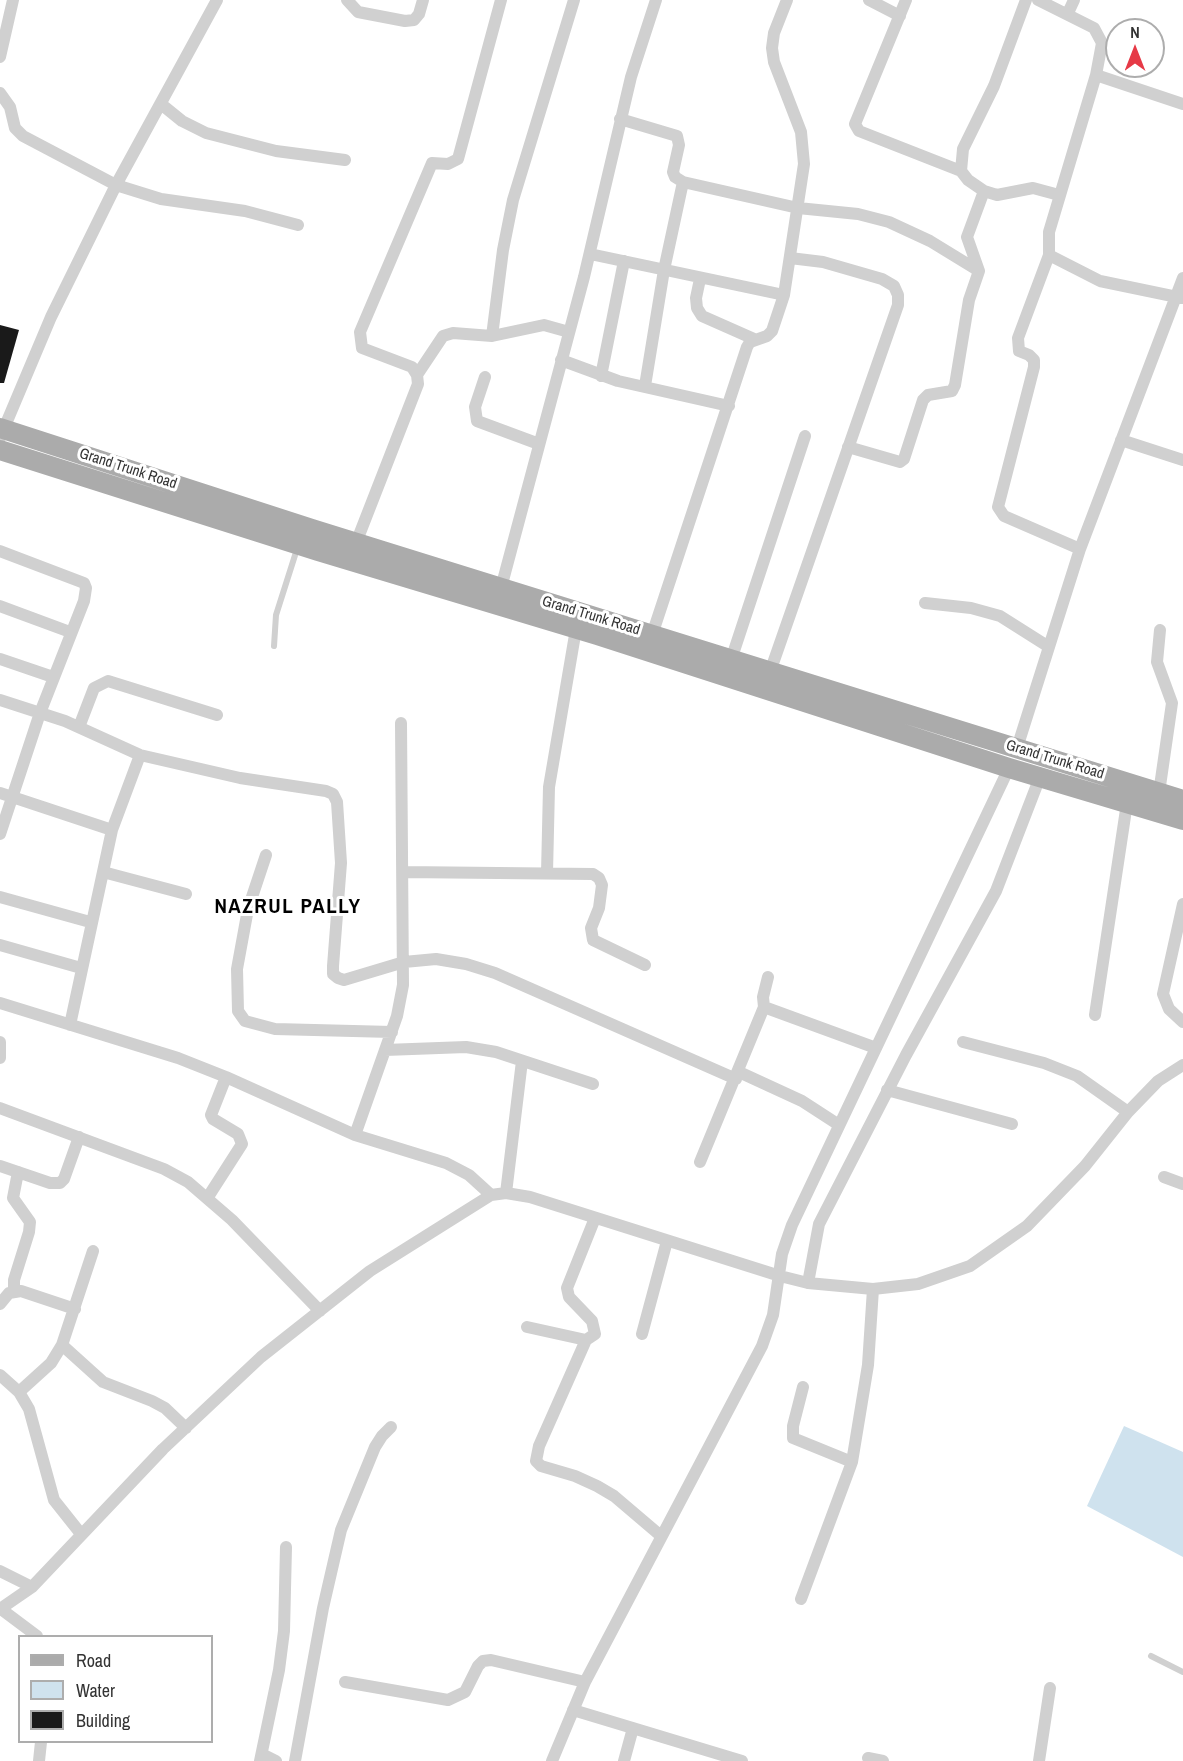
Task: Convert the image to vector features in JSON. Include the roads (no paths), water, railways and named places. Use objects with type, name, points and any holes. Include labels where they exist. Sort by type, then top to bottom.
[{"type":"main road","name":"Grand Trunk Road","points":[[1,432],[1183,800]]},
{"type":"main road","name":"Grand Trunk Road","points":[[0,450],[298,545],[576,629],[1009,768],[1183,820]]},
{"type":"street","points":[[0,57],[13,0]]},
{"type":"street","points":[[1,432],[51,317],[116,184],[218,0]]},
{"type":"street","points":[[347,0],[358,12],[405,21],[414,20],[419,15],[423,0]]},
{"type":"street","points":[[356,543],[418,384],[417,375],[412,367],[362,348],[360,332],[432,164],[448,164],[458,159],[501,0]]},
{"type":"street","points":[[492,336],[503,250],[513,200],[574,0]]},
{"type":"street","points":[[501,588],[590,254],[620,119],[655,0]]},
{"type":"street","points":[[652,635],[747,347],[754,339],[767,336],[772,331],[784,295],[804,164],[801,132],[774,62],[772,48],[774,33],[787,0]]},
{"type":"street","points":[[869,0],[900,16]]},
{"type":"street","points":[[906,0],[855,124],[860,132],[961,171],[968,180],[984,191],[997,195],[1033,188],[1059,195]]},
{"type":"street","points":[[961,171],[963,149],[994,86],[1026,0]]},
{"type":"street","points":[[1038,0],[1094,28],[1100,35],[1102,50],[1048,232],[1049,255],[1018,338],[1019,351],[1034,360],[1034,367],[998,507],[1004,516],[1080,549]]},
{"type":"street","points":[[1068,13],[1074,0]]},
{"type":"street","points":[[1096,75],[1183,104]]},
{"type":"street","points":[[0,93],[10,107],[15,128],[23,136],[116,184],[161,199],[245,211],[298,225]]},
{"type":"street","points":[[161,104],[182,121],[206,132],[276,151],[345,160]]},
{"type":"street","points":[[620,119],[677,136],[679,145],[673,172],[675,177],[683,182],[798,208],[858,214],[889,222],[930,241],[979,271]]},
{"type":"street","points":[[645,386],[664,270],[683,182]]},
{"type":"street","points":[[848,447],[895,462],[904,459],[923,400],[928,395],[952,391],[956,384],[969,300],[979,271],[967,237],[984,191]]},
{"type":"street","points":[[590,254],[784,295]]},
{"type":"street","points":[[1049,255],[1100,281],[1134,290],[1179,297]]},
{"type":"street","points":[[770,672],[895,314],[898,295],[894,286],[882,279],[832,264],[790,258]]},
{"type":"street","points":[[601,376],[624,261]]},
{"type":"street","points":[[1017,748],[1080,549],[1179,297],[1183,278]]},
{"type":"street","points":[[700,279],[697,308],[702,316],[754,339]]},
{"type":"street","points":[[417,375],[443,336],[453,333],[492,336],[544,325],[569,332]]},
{"type":"street","points":[[561,360],[601,376],[729,406]]},
{"type":"street","points":[[484,377],[475,407],[477,421],[539,444]]},
{"type":"street","points":[[731,660],[805,436]]},
{"type":"street","points":[[1121,440],[1183,460]]},
{"type":"street","points":[[0,551],[84,584],[86,588],[84,602],[53,677],[0,834]]},
{"type":"street","points":[[925,603],[971,608],[1000,616],[1049,647]]},
{"type":"street","points":[[0,606],[70,632]]},
{"type":"street","points":[[547,873],[549,787],[576,629]]},
{"type":"street","points":[[1159,793],[1177,704],[1157,662],[1160,630]]},
{"type":"street","points":[[0,659],[53,677]]},
{"type":"street","points":[[79,727],[94,688],[108,681],[217,715]]},
{"type":"street","points":[[0,700],[79,727],[140,755],[240,778],[333,794],[337,802],[341,863],[333,974],[344,980],[404,962],[436,959],[466,964],[495,973],[802,1101],[839,1125]]},
{"type":"street","points":[[355,1135],[392,1032],[403,985],[401,723]]},
{"type":"street","points":[[70,1025],[90,922],[112,830],[140,755]]},
{"type":"street","points":[[552,1761],[585,1682],[762,1346],[773,1315],[782,1254],[792,1225],[1009,768]]},
{"type":"street","points":[[808,1282],[819,1224],[887,1090],[996,891],[1040,777]]},
{"type":"street","points":[[0,793],[112,830]]},
{"type":"street","points":[[1095,1015],[1127,804]]},
{"type":"street","points":[[266,855],[248,909],[237,969],[238,1011],[244,1021],[275,1029],[392,1032]]},
{"type":"street","points":[[103,872],[186,894]]},
{"type":"street","points":[[403,872],[584,872],[599,878],[602,894],[590,934],[593,940],[645,965]]},
{"type":"street","points":[[0,897],[90,922]]},
{"type":"street","points":[[1183,904],[1163,994],[1168,1009],[1183,1022]]},
{"type":"street","points":[[0,945],[81,968]]},
{"type":"street","points":[[699,1162],[738,1076],[764,1007],[763,997],[768,977]]},
{"type":"street","points":[[0,1003],[178,1058],[355,1135],[446,1163],[469,1175],[491,1195]]},
{"type":"street","points":[[764,1007],[876,1048]]},
{"type":"street","points":[[0,1042],[0,1058]]},
{"type":"street","points":[[963,1042],[1044,1063],[1077,1076],[1128,1112]]},
{"type":"street","points":[[385,1050],[466,1047],[522,1061],[593,1084]]},
{"type":"street","points":[[506,1193],[522,1061]]},
{"type":"street","points":[[36,1635],[0,1609],[32,1587],[186,1428],[261,1357],[370,1271],[491,1195],[506,1193],[530,1197],[780,1276],[808,1282],[873,1289],[918,1284],[970,1266],[1027,1226],[1085,1166],[1128,1112],[1158,1081],[1183,1065]]},
{"type":"street","points":[[208,1197],[242,1144],[238,1134],[218,1122],[211,1114],[226,1077]]},
{"type":"street","points":[[887,1090],[1012,1124]]},
{"type":"street","points":[[0,1108],[164,1169],[208,1197],[320,1311]]},
{"type":"street","points":[[0,1166],[50,1183],[60,1183],[64,1179],[79,1137]]},
{"type":"street","points":[[14,1290],[14,1280],[30,1222],[13,1198],[18,1172]]},
{"type":"street","points":[[1164,1177],[1183,1184]]},
{"type":"street","points":[[527,1327],[586,1340],[592,1339],[596,1328],[569,1297],[567,1288],[595,1218]]},
{"type":"street","points":[[642,1334],[667,1241]]},
{"type":"street","points":[[19,1392],[51,1363],[62,1345],[93,1251]]},
{"type":"street","points":[[801,1599],[852,1462],[868,1365],[873,1289]]},
{"type":"street","points":[[0,1304],[14,1290],[75,1309]]},
{"type":"street","points":[[586,1340],[539,1446],[536,1461],[541,1466],[575,1476],[614,1496],[661,1536]]},
{"type":"street","points":[[62,1345],[103,1382],[158,1404],[186,1428]]},
{"type":"street","points":[[0,1375],[19,1392],[36,1428],[54,1500],[81,1534]]},
{"type":"street","points":[[803,1387],[793,1426],[793,1438],[852,1462]]},
{"type":"street","points":[[295,1761],[323,1608],[341,1530],[375,1447],[391,1427]]},
{"type":"street","points":[[276,1761],[261,1757],[279,1670],[284,1631],[286,1547]]},
{"type":"street","points":[[0,1571],[32,1587]]},
{"type":"street","points":[[345,1682],[448,1700],[465,1692],[478,1666],[483,1661],[491,1660],[585,1682]]},
{"type":"street","points":[[1039,1761],[1050,1688]]},
{"type":"street","points":[[573,1710],[742,1761]]},
{"type":"street","points":[[624,1761],[633,1728]]},
{"type":"street","points":[[39,1761],[41,1743]]},
{"type":"street","points":[[868,1758],[883,1761]]},
{"type":"lane","points":[[274,646],[279,605],[298,545]]},
{"type":"lane","points":[[1151,1656],[1183,1672]]},
{"type":"water","points":[[1124,1426],[1183,1452],[1183,1557],[1087,1506]]},
{"type":"district","name":"NAZRUL PALLY","points":[[288,907]]}]
